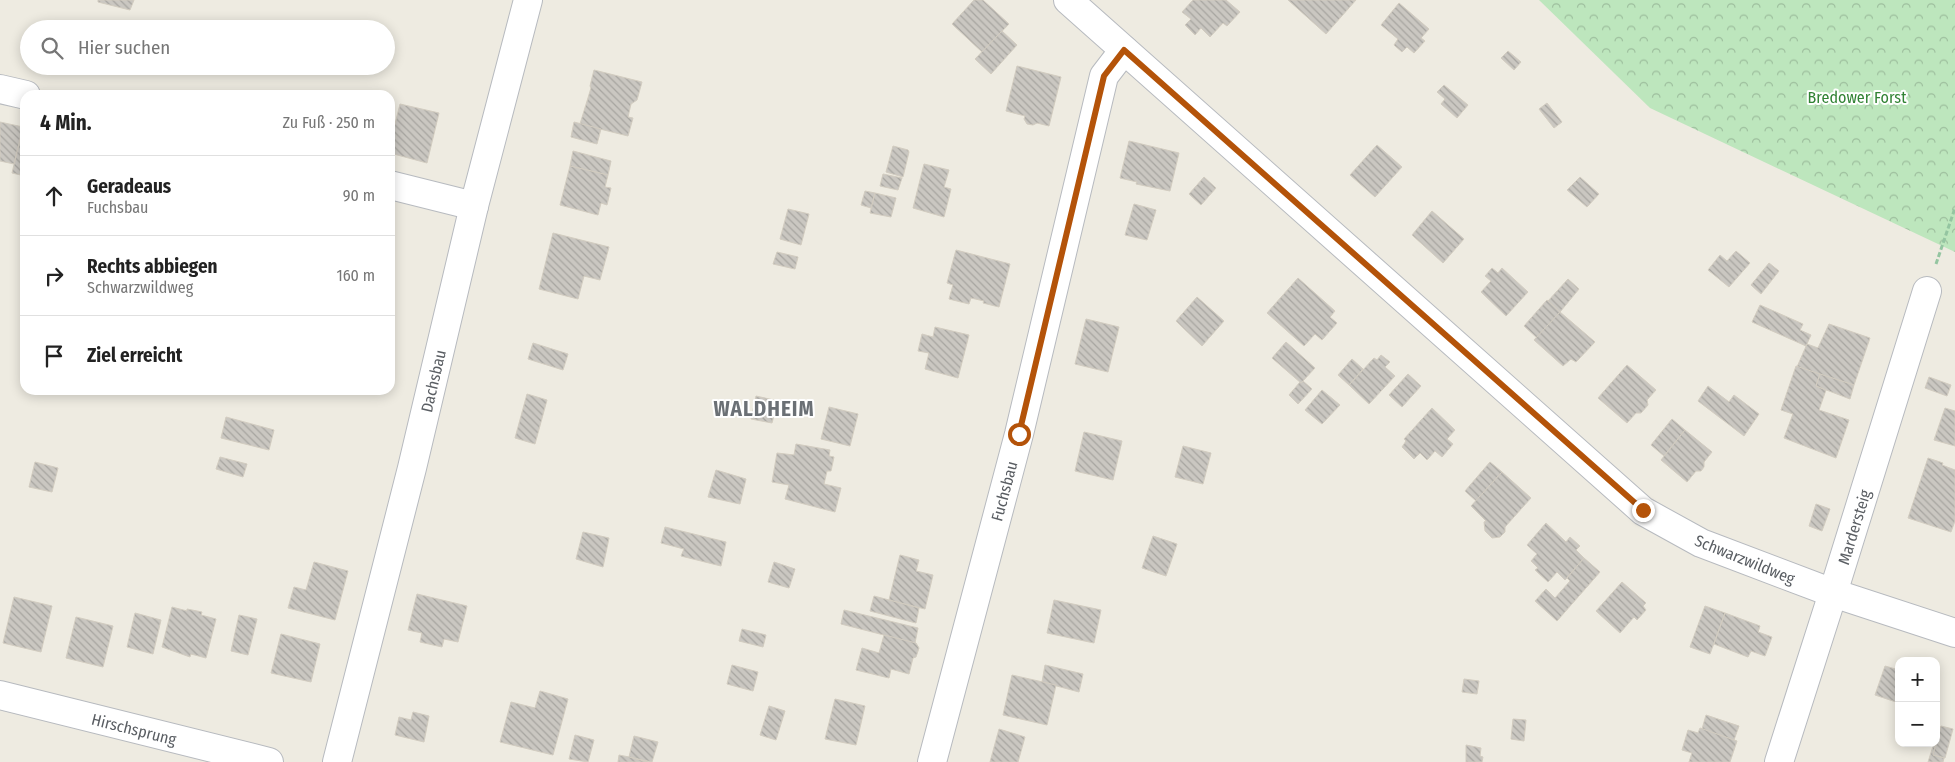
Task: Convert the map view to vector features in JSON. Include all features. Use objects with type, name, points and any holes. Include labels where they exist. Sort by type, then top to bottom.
[{"type":"street","name":"Dachsbau","points":[[337,762],[412,468],[474,206],[528,0]]},
{"type":"street","name":"Schwarzwildweg","points":[[1068,0],[1643,510],[1701,543],[1833,593],[1955,633]]},
{"type":"street","name":"Fuchsbau","points":[[932,762],[1019,434],[1104,76],[1124,50]]},
{"type":"street","points":[[0,89],[20,94]]},
{"type":"street","points":[[395,186],[474,206]]},
{"type":"street","name":"Mardersteig","points":[[1778,762],[1927,291]]},
{"type":"street","name":"Hirschsprung","points":[[0,695],[269,762]]},
{"type":"path","points":[[1927,291],[1955,208]]},
{"type":"green space","name":"Bredower Forst","points":[[1539,0],[1955,0],[1955,252],[1650,108]]},
{"type":"building","points":[[98,0],[134,0],[130,10],[98,2]]},
{"type":"building","points":[[974,0],[983,0],[1009,24],[982,52],[952,24]]},
{"type":"building","points":[[1193,0],[1226,0],[1240,12],[1227,26],[1223,23],[1210,37],[1201,28],[1195,35],[1185,25],[1191,19],[1182,12]]},
{"type":"building","points":[[1288,0],[1356,0],[1326,34]]},
{"type":"building","points":[[1399,3],[1429,29],[1421,38],[1425,41],[1414,53],[1407,47],[1402,52],[1394,45],[1398,39],[1381,25]]},
{"type":"building","points":[[1002,31],[1017,45],[991,74],[975,59]]},
{"type":"building","points":[[1508,51],[1521,62],[1514,70],[1501,58]]},
{"type":"building","points":[[1017,66],[1061,77],[1049,126],[1037,123],[1033,125],[1027,124],[1024,119],[1025,116],[1006,111]]},
{"type":"building","points":[[594,70],[642,82],[637,100],[631,104],[628,117],[633,118],[628,136],[580,124],[591,88]]},
{"type":"building","points":[[1444,85],[1468,105],[1457,118],[1441,104],[1445,99],[1437,92]]},
{"type":"building","points":[[1547,103],[1562,122],[1554,128],[1539,109]]},
{"type":"building","points":[[400,104],[439,113],[427,163],[395,154],[395,124]]},
{"type":"building","points":[[0,122],[20,126],[20,139],[14,164],[0,161]]},
{"type":"building","points":[[574,122],[601,129],[597,144],[571,137]]},
{"type":"building","points":[[20,140],[20,175],[12,173]]},
{"type":"building","points":[[1129,141],[1179,153],[1170,191],[1136,184],[1137,182],[1120,178]]},
{"type":"building","points":[[1377,145],[1402,167],[1375,197],[1350,175]]},
{"type":"building","points":[[893,146],[908,150],[909,152],[903,177],[886,172]]},
{"type":"building","points":[[573,151],[611,161],[608,175],[570,166]]},
{"type":"building","points":[[924,164],[949,170],[944,187],[951,189],[944,217],[913,208]]},
{"type":"building","points":[[570,166],[608,175],[605,187],[611,188],[607,205],[601,203],[598,215],[560,205]]},
{"type":"building","points":[[883,174],[902,178],[898,190],[880,186]]},
{"type":"building","points":[[1204,177],[1216,188],[1201,205],[1189,194]]},
{"type":"building","points":[[1580,177],[1599,194],[1587,207],[1567,190]]},
{"type":"building","points":[[865,191],[875,193],[871,208],[861,205]]},
{"type":"building","points":[[875,193],[896,198],[891,217],[870,213]]},
{"type":"building","points":[[1134,204],[1156,210],[1147,240],[1125,235]]},
{"type":"building","points":[[788,209],[809,214],[801,245],[780,239]]},
{"type":"building","points":[[1432,211],[1464,239],[1443,263],[1412,235]]},
{"type":"building","points":[[553,233],[609,247],[600,280],[584,276],[578,299],[539,289]]},
{"type":"building","points":[[956,250],[1010,264],[999,307],[971,298],[969,304],[949,299],[953,285],[947,283]]},
{"type":"building","points":[[1736,251],[1750,263],[1729,287],[1708,270],[1720,255],[1727,261]]},
{"type":"building","points":[[777,252],[798,257],[795,269],[773,264]]},
{"type":"building","points":[[1769,263],[1779,271],[1761,294],[1751,285]]},
{"type":"building","points":[[1492,268],[1498,273],[1502,268],[1528,292],[1506,316],[1481,292],[1491,281],[1485,276]]},
{"type":"building","points":[[1298,278],[1335,311],[1330,317],[1337,323],[1322,340],[1315,334],[1304,346],[1267,313]]},
{"type":"building","points":[[1568,279],[1579,289],[1560,312],[1548,301]]},
{"type":"building","points":[[1197,297],[1224,321],[1202,346],[1176,321]]},
{"type":"building","points":[[1547,300],[1560,312],[1537,338],[1524,326]]},
{"type":"building","points":[[1760,305],[1803,324],[1800,330],[1811,335],[1806,346],[1752,322]]},
{"type":"building","points":[[1560,312],[1595,342],[1576,362],[1571,359],[1563,366],[1534,340]]},
{"type":"building","points":[[1086,319],[1119,327],[1108,372],[1075,364]]},
{"type":"building","points":[[1829,324],[1870,338],[1854,385],[1797,367],[1807,344],[1818,348]]},
{"type":"building","points":[[935,327],[969,335],[958,378],[925,369],[929,353],[918,351],[922,334],[933,337]]},
{"type":"building","points":[[1286,342],[1315,368],[1301,383],[1272,358]]},
{"type":"building","points":[[533,343],[568,354],[563,370],[528,359]]},
{"type":"building","points":[[1381,355],[1390,362],[1385,367],[1395,376],[1369,404],[1349,385],[1374,358],[1377,360]]},
{"type":"building","points":[[1352,359],[1363,369],[1349,385],[1338,375]]},
{"type":"building","points":[[1627,365],[1656,390],[1647,400],[1648,405],[1641,413],[1636,413],[1627,423],[1598,398]]},
{"type":"building","points":[[1796,366],[1820,374],[1816,386],[1826,390],[1819,410],[1849,420],[1836,458],[1784,438],[1793,414],[1781,410]]},
{"type":"building","points":[[1408,374],[1421,386],[1402,407],[1389,395]]},
{"type":"building","points":[[1820,374],[1854,385],[1850,399],[1816,386]]},
{"type":"building","points":[[1929,377],[1951,385],[1947,396],[1925,388]]},
{"type":"building","points":[[1303,381],[1312,389],[1298,404],[1289,395]]},
{"type":"building","points":[[1708,386],[1729,402],[1734,395],[1759,414],[1744,436],[1698,401]]},
{"type":"building","points":[[1322,390],[1340,405],[1322,424],[1305,410]]},
{"type":"building","points":[[527,394],[547,400],[535,444],[515,438]]},
{"type":"building","points":[[756,396],[778,401],[772,423],[751,419]]},
{"type":"building","points":[[829,407],[858,414],[850,446],[821,439]]},
{"type":"building","points":[[1432,408],[1455,430],[1447,439],[1453,444],[1442,457],[1435,451],[1427,460],[1420,453],[1414,459],[1402,447],[1406,441],[1404,439]]},
{"type":"building","points":[[1945,408],[1955,411],[1955,446],[1934,440]]},
{"type":"building","points":[[226,417],[274,430],[269,450],[221,438]]},
{"type":"building","points":[[1672,419],[1685,430],[1664,456],[1651,445]]},
{"type":"building","points":[[1685,430],[1712,452],[1704,462],[1704,467],[1701,471],[1696,471],[1687,482],[1661,460]]},
{"type":"building","points":[[1084,432],[1122,441],[1113,480],[1075,471]]},
{"type":"building","points":[[796,444],[830,450],[829,456],[834,457],[831,471],[827,471],[824,484],[841,488],[835,512],[785,499],[789,485],[772,482],[777,453],[794,455]]},
{"type":"building","points":[[1183,446],[1211,453],[1203,484],[1175,477]]},
{"type":"building","points":[[220,457],[247,464],[243,477],[216,469]]},
{"type":"building","points":[[1928,458],[1943,463],[1942,465],[1955,470],[1955,521],[1951,532],[1908,518]]},
{"type":"building","points":[[35,462],[58,468],[52,492],[29,487]]},
{"type":"building","points":[[1490,462],[1502,472],[1476,501],[1465,491]]},
{"type":"building","points":[[716,470],[746,479],[740,504],[708,497]]},
{"type":"building","points":[[1502,472],[1531,498],[1505,527],[1505,532],[1500,537],[1492,538],[1485,531],[1484,522],[1486,521],[1471,506]]},
{"type":"building","points":[[1816,504],[1830,509],[1822,531],[1809,526]]},
{"type":"building","points":[[1546,523],[1566,542],[1570,537],[1580,546],[1576,550],[1584,558],[1565,580],[1557,572],[1548,582],[1535,570],[1538,568],[1531,561],[1537,554],[1527,545]]},
{"type":"building","points":[[665,527],[726,542],[721,566],[681,556],[684,549],[661,543]]},
{"type":"building","points":[[583,532],[609,538],[603,567],[576,559]]},
{"type":"building","points":[[1153,536],[1177,544],[1166,576],[1142,568]]},
{"type":"building","points":[[900,555],[919,560],[916,571],[933,575],[925,609],[889,600]]},
{"type":"building","points":[[1584,558],[1600,572],[1557,621],[1535,601],[1546,589],[1555,598],[1570,581],[1567,578]]},
{"type":"building","points":[[314,562],[348,571],[335,620],[288,608],[294,587],[306,590]]},
{"type":"building","points":[[774,562],[795,569],[789,588],[768,582]]},
{"type":"building","points":[[1622,582],[1646,603],[1643,606],[1646,610],[1637,620],[1634,617],[1620,633],[1596,611]]},
{"type":"building","points":[[417,594],[467,606],[458,642],[444,639],[442,647],[420,642],[422,633],[408,630]]},
{"type":"building","points":[[874,596],[919,608],[916,623],[870,611]]},
{"type":"building","points":[[14,597],[52,606],[41,652],[3,643]]},
{"type":"building","points":[[1054,600],[1101,610],[1094,643],[1047,633]]},
{"type":"building","points":[[1705,606],[1725,613],[1710,654],[1690,647]]},
{"type":"building","points":[[172,607],[202,612],[201,615],[216,619],[206,658],[191,654],[190,657],[162,647]]},
{"type":"building","points":[[844,610],[918,628],[915,643],[841,624]]},
{"type":"building","points":[[135,613],[161,620],[153,654],[127,647]]},
{"type":"building","points":[[1725,613],[1760,626],[1758,632],[1772,637],[1765,656],[1751,651],[1748,657],[1714,644]]},
{"type":"building","points":[[239,615],[257,619],[248,655],[231,651]]},
{"type":"building","points":[[76,617],[113,626],[103,667],[66,658]]},
{"type":"building","points":[[742,629],[766,635],[763,647],[739,641]]},
{"type":"building","points":[[281,634],[320,644],[311,682],[271,673]]},
{"type":"building","points":[[884,635],[916,643],[919,648],[916,657],[913,658],[909,674],[891,669],[889,678],[856,670],[862,648],[879,653]]},
{"type":"building","points":[[732,665],[758,672],[753,691],[727,684]]},
{"type":"building","points":[[1045,665],[1083,674],[1079,692],[1042,682]]},
{"type":"building","points":[[1885,666],[1895,669],[1895,702],[1875,695]]},
{"type":"building","points":[[1012,675],[1056,685],[1047,725],[1003,715]]},
{"type":"building","points":[[1464,679],[1479,681],[1477,694],[1462,692]]},
{"type":"building","points":[[540,691],[568,699],[553,755],[500,742],[511,702],[535,708]]},
{"type":"building","points":[[835,699],[865,706],[856,745],[825,739]]},
{"type":"building","points":[[769,706],[785,711],[776,740],[760,735]]},
{"type":"building","points":[[413,712],[429,716],[424,742],[395,735],[399,717],[411,720]]},
{"type":"building","points":[[1706,715],[1739,726],[1734,740],[1702,729]]},
{"type":"building","points":[[1513,719],[1526,720],[1524,741],[1511,739]]},
{"type":"building","points":[[1941,726],[1953,729],[1945,758],[1933,755],[1935,747],[1940,747]]},
{"type":"building","points":[[1700,728],[1737,741],[1730,762],[1689,762],[1692,753],[1682,750],[1688,730],[1698,733]]},
{"type":"building","points":[[999,729],[1025,737],[1018,762],[990,762]]},
{"type":"building","points":[[575,735],[594,740],[588,762],[569,759]]},
{"type":"building","points":[[634,736],[658,742],[652,762],[629,757]]},
{"type":"building","points":[[1466,745],[1481,748],[1480,756],[1483,757],[1482,762],[1466,762]]},
{"type":"building","points":[[1933,747],[1935,747],[1933,755],[1944,758],[1943,762],[1928,762]]},
{"type":"building","points":[[619,755],[629,757],[648,762],[618,762]]},
{"type":"district","name":"WALDHEIM","points":[[764,409]]},
{"type":"route","points":[[1019,434],[1104,76],[1124,50],[1643,510]]}]
